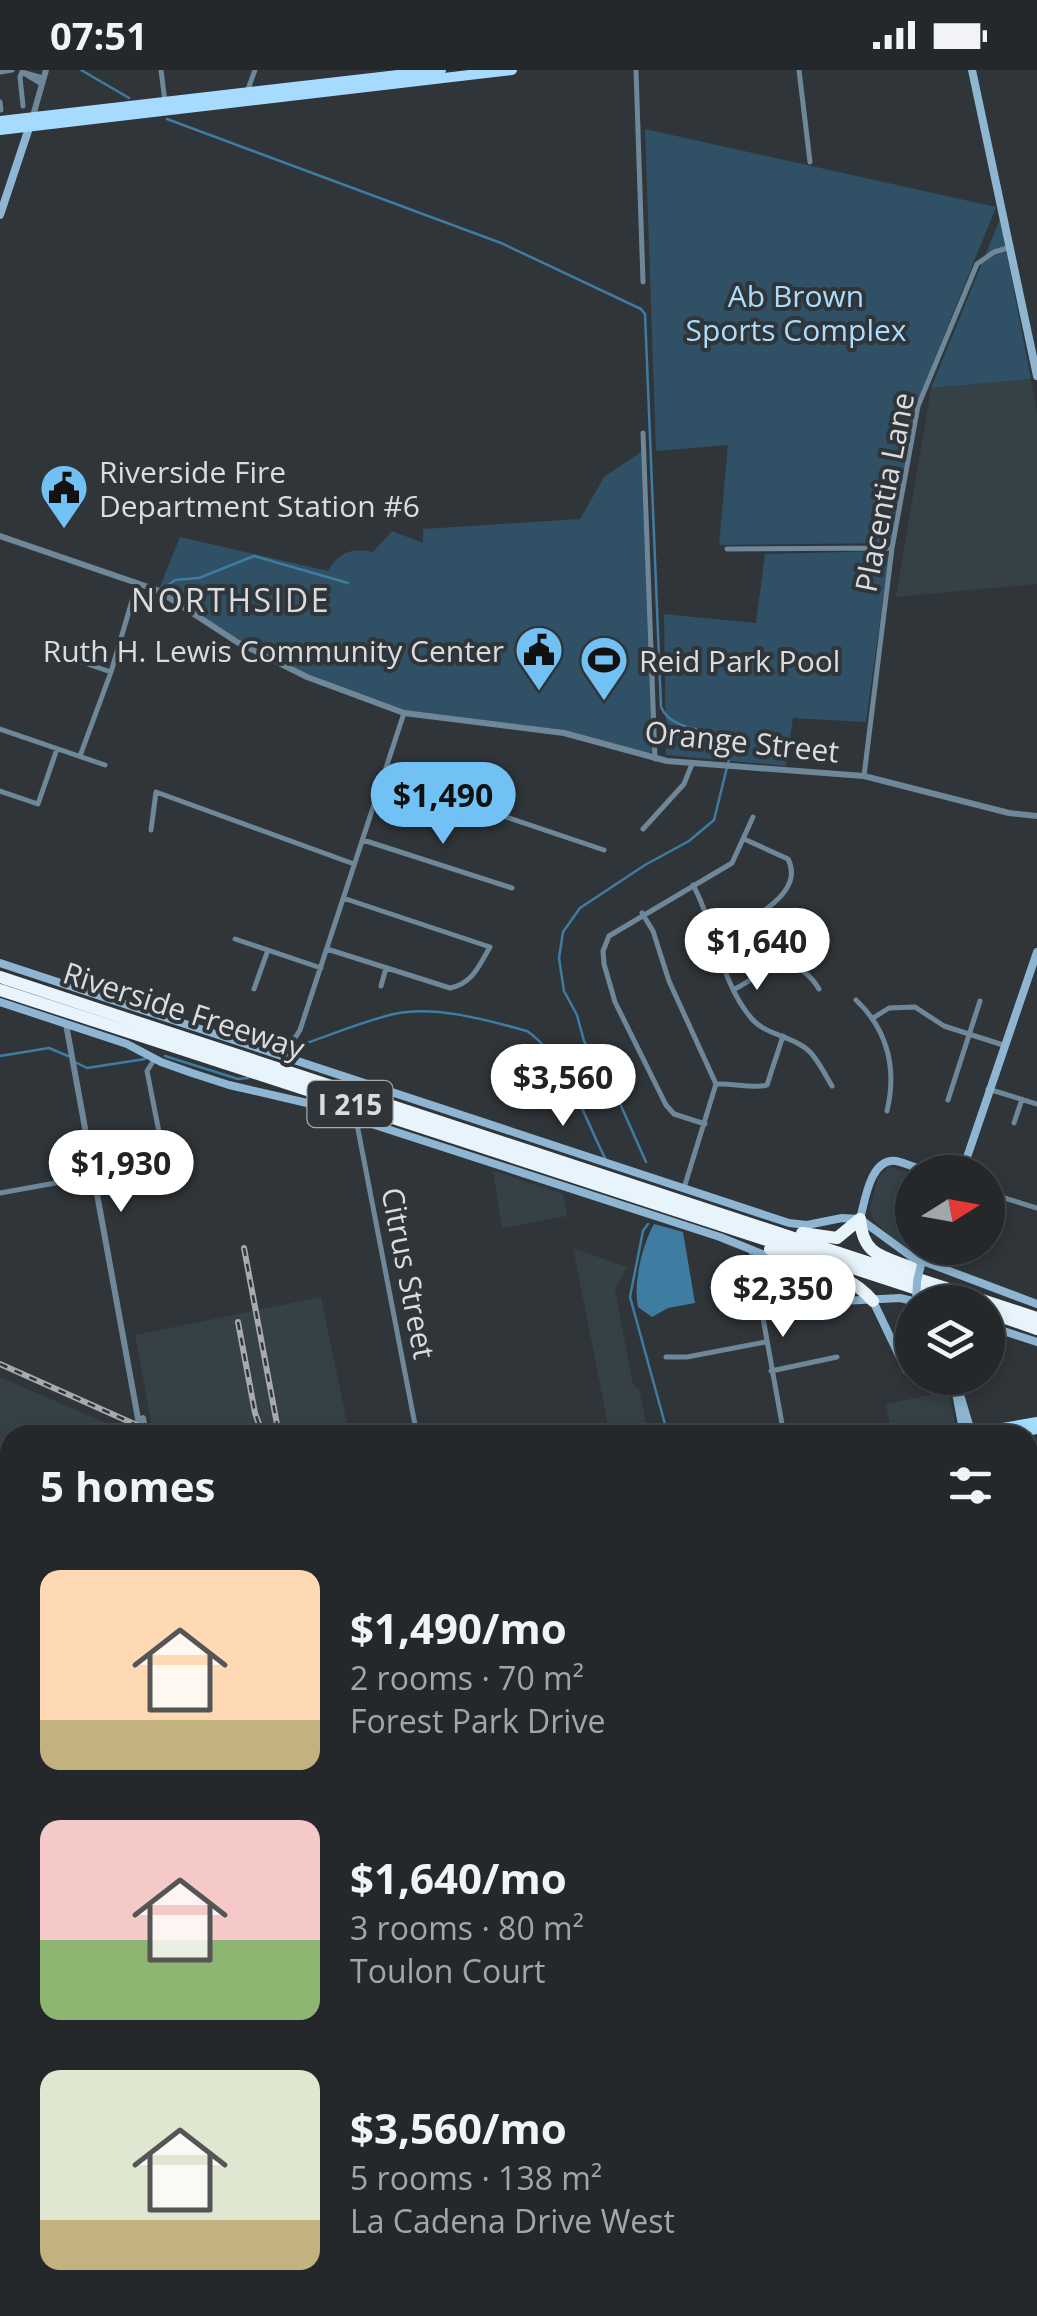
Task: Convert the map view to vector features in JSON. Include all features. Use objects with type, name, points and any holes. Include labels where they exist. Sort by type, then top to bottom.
[{"type":"highway","name":"Riverside Freeway","points":[[0,974],[909,1285]]},
{"type":"highway","name":"Riverside Freeway","points":[[0,990],[941,1285]]},
{"type":"highway","points":[[702,1212],[822,1238],[846,1234],[860,1220]]},
{"type":"highway","points":[[702,1212],[715,1229],[828,1272],[863,1288],[874,1301]]},
{"type":"highway","points":[[842,1218],[846,1234]]},
{"type":"highway","points":[[860,1220],[862,1240],[877,1254],[955,1285]]},
{"type":"highway","points":[[828,1272],[846,1286],[845,1292],[836,1298]]},
{"type":"highway","name":"Riverside Freeway","points":[[1005,1307],[1037,1318]]},
{"type":"highway","points":[[1005,1318],[1037,1329]]},
{"type":"main road","points":[[0,130],[31,122],[441,70]]},
{"type":"main road","points":[[395,76],[512,70]]},
{"type":"main road","points":[[972,70],[1037,376]]},
{"type":"main road","points":[[1,116],[31,122]]},
{"type":"main road","points":[[0,216],[31,122]]},
{"type":"main road","points":[[967,1155],[1003,1045],[1034,971],[1037,952]]},
{"type":"main road","points":[[0,964],[797,1225],[842,1218],[860,1220],[912,1258],[1037,1304]]},
{"type":"main road","points":[[0,1002],[127,1044],[155,1059],[229,1085],[307,1102],[751,1249],[807,1272],[836,1298],[848,1302],[894,1298]]},
{"type":"main road","points":[[860,1220],[873,1175],[883,1164],[895,1161]]},
{"type":"main road","points":[[882,1318],[894,1298]]},
{"type":"main road","points":[[874,1301],[895,1347]]},
{"type":"main road","points":[[1005,1332],[1037,1342]]},
{"type":"main road","points":[[957,1395],[964,1425]]},
{"type":"street","points":[[18,70],[23,106]]},
{"type":"street","points":[[0,72],[18,70],[44,77],[31,122]]},
{"type":"street","points":[[162,70],[163,105]]},
{"type":"street","points":[[248,97],[254,70]]},
{"type":"street","points":[[636,70],[643,282]]},
{"type":"street","points":[[799,70],[810,162]]},
{"type":"street","points":[[0,102],[1,116]]},
{"type":"street","name":"Placentia Lane","points":[[864,776],[892,548],[918,406],[977,264],[994,252],[1011,247]]},
{"type":"street","points":[[643,433],[656,758]]},
{"type":"street","name":"Orange Street","points":[[0,536],[157,590],[237,642],[307,678],[404,713],[564,734],[692,764],[864,776],[1009,814],[1037,816]]},
{"type":"street","points":[[727,549],[892,548]]},
{"type":"street","points":[[80,756],[137,583]]},
{"type":"street","points":[[67,657],[110,672]]},
{"type":"street","points":[[283,1058],[300,1030],[404,713]]},
{"type":"street","points":[[0,729],[105,765]]},
{"type":"street","points":[[0,791],[38,804],[57,749]]},
{"type":"street","points":[[643,829],[684,784],[692,764]]},
{"type":"street","points":[[383,776],[604,850]]},
{"type":"street","points":[[151,830],[156,792],[354,864]]},
{"type":"street","points":[[705,1124],[674,1114],[666,1105],[615,1002],[603,951],[609,936],[642,913],[732,863],[753,818]]},
{"type":"street","points":[[714,934],[776,902],[792,869],[784,857],[743,838]]},
{"type":"street","points":[[363,840],[512,888]]},
{"type":"street","points":[[693,885],[735,989],[754,1022],[810,1052],[832,1086]]},
{"type":"street","points":[[327,949],[450,988],[462,986],[474,974],[490,948],[343,898]]},
{"type":"street","points":[[642,913],[653,931],[668,981],[716,1084],[684,1188]]},
{"type":"street","points":[[234,939],[321,968]]},
{"type":"street","points":[[254,989],[268,950]]},
{"type":"street","points":[[735,989],[784,966],[802,970],[819,989]]},
{"type":"street","points":[[380,986],[386,968]]},
{"type":"street","points":[[856,1000],[873,1018],[891,1066],[887,1111]]},
{"type":"street","points":[[948,1100],[980,1001]]},
{"type":"street","points":[[873,1018],[889,1008],[915,1007],[944,1026],[1003,1045]]},
{"type":"street","points":[[66,1024],[142,1425]]},
{"type":"street","points":[[716,1084],[767,1086],[783,1036]]},
{"type":"street","points":[[155,1059],[148,1071],[170,1188]]},
{"type":"street","points":[[988,1088],[1037,1104]]},
{"type":"street","points":[[1014,1123],[1022,1099]]},
{"type":"street","name":"Citrus Street","points":[[356,1119],[415,1425]]},
{"type":"street","points":[[0,1193],[94,1176]]},
{"type":"street","points":[[1005,1198],[1037,1208]]},
{"type":"street","points":[[751,1249],[782,1425]]},
{"type":"street","points":[[666,1357],[765,1342]]},
{"type":"street","points":[[772,1371],[837,1357]]},
{"type":"shaded area","points":[[1031,379],[1037,412],[1037,584],[896,597],[931,388]]},
{"type":"shaded area","points":[[889,1167],[895,1169],[895,1241],[873,1219],[870,1209],[878,1177]]},
{"type":"shaded area","points":[[493,1171],[563,1194],[567,1216],[502,1228]]},
{"type":"shaded area","points":[[654,1224],[683,1232],[695,1303],[668,1308],[652,1317],[638,1307],[637,1287],[642,1253]]},
{"type":"shaded area","points":[[573,1248],[627,1267],[615,1290],[645,1425],[608,1425]]},
{"type":"shaded area","points":[[321,1297],[347,1422],[157,1425],[151,1422],[135,1335]]},
{"type":"shaded area","points":[[0,1377],[110,1425],[0,1425]]},
{"type":"shaded area","points":[[930,1395],[950,1397],[955,1425],[890,1425],[886,1404]]},
{"type":"green space","name":"Ab Brown Sports Complex","points":[[645,129],[996,207],[914,410],[891,543],[719,545],[728,445],[656,451]]},
{"type":"green space","points":[[1000,219],[1031,379],[931,388]]},
{"type":"green space","points":[[641,452],[654,750],[647,755],[566,731],[419,713],[366,700],[274,659],[159,589],[180,537],[328,571],[347,553],[373,552],[392,531],[423,543],[423,529],[580,519],[604,477]]},
{"type":"green space","points":[[885,551],[889,555],[866,722],[793,718],[786,766],[666,755],[664,614],[756,623],[765,554]]},
{"type":"waterway","points":[[81,70],[129,98]]},
{"type":"waterway","points":[[167,119],[501,243],[645,314],[661,707],[678,723],[718,734],[728,748],[729,759],[714,820],[689,841],[580,908],[563,932],[559,958],[564,991],[577,1015],[584,1041],[614,1090],[646,1162]]},
{"type":"waterway","points":[[167,586],[175,580],[199,578],[254,556],[348,583]]},
{"type":"waterway","points":[[304,1044],[371,1020],[426,1011],[527,1031],[553,1056],[563,1072],[605,1158]]},
{"type":"waterway","points":[[0,1056],[49,1048],[68,1056]]},
{"type":"waterway","points":[[165,1056],[238,1079],[248,1078]]},
{"type":"waterway","points":[[77,1063],[87,1068],[145,1059]]},
{"type":"waterway","points":[[648,1224],[643,1231],[630,1297],[665,1425]]},
{"type":"railway","points":[[244,1248],[277,1425]]},
{"type":"railway","points":[[238,1322],[259,1425]]},
{"type":"railway","points":[[0,1364],[137,1425]]},
{"type":"place","name":"Riverside Fire Department Station #6","points":[[64,530]]},
{"type":"place","name":"Ruth H. Lewis Community Center","points":[[539,692]]},
{"type":"place","name":"Reid Park Pool","points":[[604,702]]},
{"type":"district","name":"NORTHSIDE","points":[[231,599]]}]
